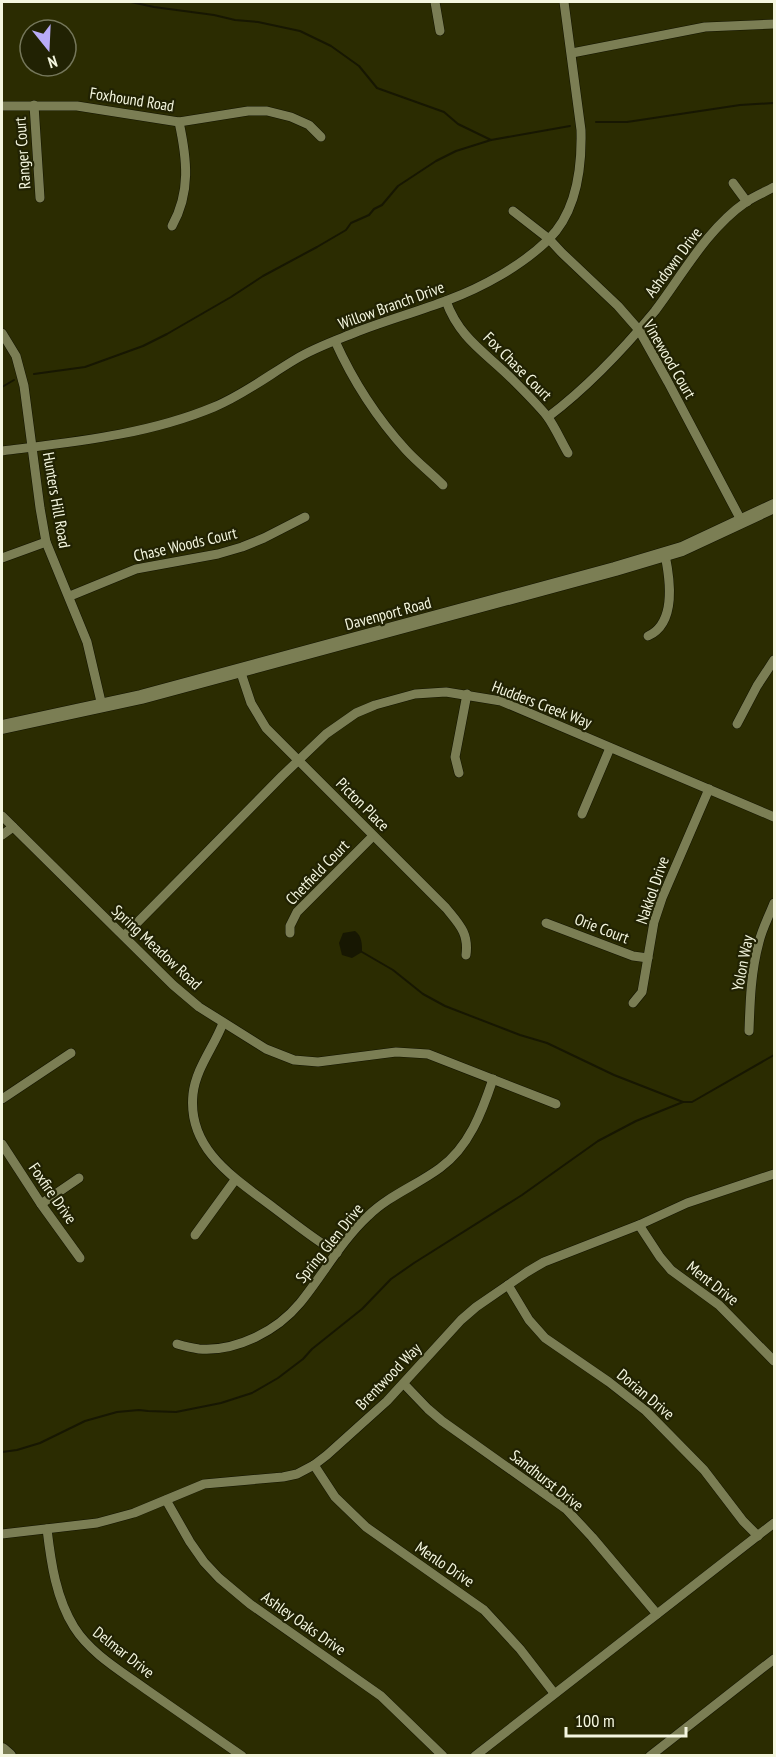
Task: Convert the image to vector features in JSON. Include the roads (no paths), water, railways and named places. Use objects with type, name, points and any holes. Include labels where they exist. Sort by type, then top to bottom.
[{"type":"street","points":[[435,2],[440,31]]},
{"type":"street","name":"Willow Branch Drive","points":[[2,451],[126,433],[200,412],[230,399],[297,358],[335,341],[469,292],[508,269],[549,239],[571,203],[579,173],[581,130],[564,2]]},
{"type":"street","points":[[572,53],[705,27],[774,24]]},
{"type":"street","name":"Ranger Court","points":[[34,105],[40,198]]},
{"type":"street","name":"Foxhound Road","points":[[2,106],[77,106],[179,122],[248,111],[267,111],[291,117],[309,125],[321,137]]},
{"type":"street","points":[[172,226],[182,203],[186,185],[186,164],[179,122]]},
{"type":"street","points":[[733,183],[747,202]]},
{"type":"street","name":"Ashdown Drive","points":[[548,417],[590,384],[620,353],[725,220],[747,202],[774,187]]},
{"type":"street","name":"Vinewood Court","points":[[513,211],[549,239],[618,306],[639,330],[742,522]]},
{"type":"street","name":"Fox Chase Court","points":[[446,301],[451,315],[462,332],[515,381],[548,417],[568,453]]},
{"type":"street","name":"Hunters Hill Road","points":[[2,333],[20,365],[46,542],[87,642],[102,706]]},
{"type":"street","points":[[335,341],[354,381],[381,420],[406,451],[443,485]]},
{"type":"street","name":"Davenport Road","points":[[2,727],[102,706],[665,555],[697,543],[774,506]]},
{"type":"street","name":"Chase Woods Court","points":[[70,596],[136,569],[218,554],[242,547],[305,517]]},
{"type":"street","points":[[2,558],[46,542]]},
{"type":"street","points":[[648,636],[662,624],[667,610],[669,582],[665,555]]},
{"type":"street","points":[[737,724],[774,660]]},
{"type":"street","name":"Picton Place","points":[[240,670],[251,704],[273,736],[431,892],[460,925],[466,938],[466,955]]},
{"type":"street","name":"Hudders Creek Way","points":[[124,936],[297,761],[340,723],[356,713],[400,697],[430,692],[467,694],[501,701],[774,817]]},
{"type":"street","points":[[459,773],[455,757],[467,694]]},
{"type":"street","points":[[582,814],[610,748]]},
{"type":"street","name":"Nakkol Drive","points":[[633,1004],[642,992],[654,922],[662,897],[709,789]]},
{"type":"street","name":"Spring Meadow Road","points":[[2,816],[173,985],[199,1007],[266,1049],[294,1060],[318,1062],[396,1052],[419,1052],[437,1056],[556,1104]]},
{"type":"street","points":[[2,836],[13,827]]},
{"type":"street","name":"Chetfield Court","points":[[290,933],[290,926],[297,912],[373,836]]},
{"type":"street","name":"Yolon Way","points":[[749,1031],[750,993],[755,958],[774,903]]},
{"type":"street","name":"Orie Court","points":[[546,923],[633,956],[648,958]]},
{"type":"street","points":[[765,927],[774,931]]},
{"type":"street","points":[[223,1023],[197,1076],[193,1094],[193,1108],[206,1147],[219,1165],[235,1180],[337,1253]]},
{"type":"street","points":[[2,1099],[71,1053]]},
{"type":"street","name":"Spring Glen Drive","points":[[177,1344],[199,1348],[220,1347],[240,1343],[275,1326],[294,1309],[361,1223],[374,1210],[439,1169],[457,1152],[475,1124],[493,1079]]},
{"type":"street","name":"Foxfire Drive","points":[[2,1144],[80,1258]]},
{"type":"street","name":"Brentwood Way","points":[[2,1534],[116,1519],[204,1484],[297,1474],[314,1465],[387,1401],[461,1320],[527,1272],[544,1262],[639,1225],[687,1203],[774,1174]]},
{"type":"street","points":[[41,1204],[79,1178]]},
{"type":"street","points":[[195,1235],[235,1180]]},
{"type":"street","name":"Ment Drive","points":[[639,1225],[671,1270],[719,1305],[774,1361]]},
{"type":"street","name":"Dorian Drive","points":[[508,1285],[529,1320],[545,1338],[609,1382],[646,1411],[704,1470],[743,1521],[758,1536]]},
{"type":"street","name":"Sandhurst Drive","points":[[404,1384],[442,1420],[566,1509],[657,1614]]},
{"type":"street","name":"Menlo Drive","points":[[314,1465],[335,1497],[366,1527],[484,1610],[520,1649],[554,1693]]},
{"type":"street","name":"Ashley Oaks Drive","points":[[166,1500],[190,1542],[219,1578],[250,1604],[381,1696],[443,1755]]},
{"type":"street","points":[[475,1755],[774,1523]]},
{"type":"street","name":"Delmar Drive","points":[[47,1529],[54,1577],[61,1599],[73,1626],[83,1640],[109,1662],[242,1755]]},
{"type":"street","points":[[650,1755],[774,1659]]},
{"type":"street","points":[[2,1750],[9,1755]]},
{"type":"waterway","points":[[131,2],[300,31],[331,46],[359,66],[377,88],[444,112],[458,124],[491,140]]},
{"type":"waterway","points":[[596,122],[627,122],[740,105],[774,103]]},
{"type":"waterway","points":[[34,374],[85,367],[143,346],[167,334],[263,276],[346,230],[351,223],[369,215],[382,205],[398,186],[456,151],[491,140],[570,126]]},
{"type":"waterway","points":[[2,387],[14,380]]},
{"type":"waterway","points":[[362,952],[393,970],[423,994],[445,1006],[547,1043],[614,1075],[683,1102],[692,1102],[774,1055]]},
{"type":"waterway","points":[[2,1452],[40,1443],[85,1421],[117,1412],[139,1410],[176,1412],[221,1403],[252,1393],[278,1378],[303,1359],[312,1349],[362,1309],[391,1279],[414,1263],[522,1195],[598,1141],[636,1121],[683,1102]]}]
